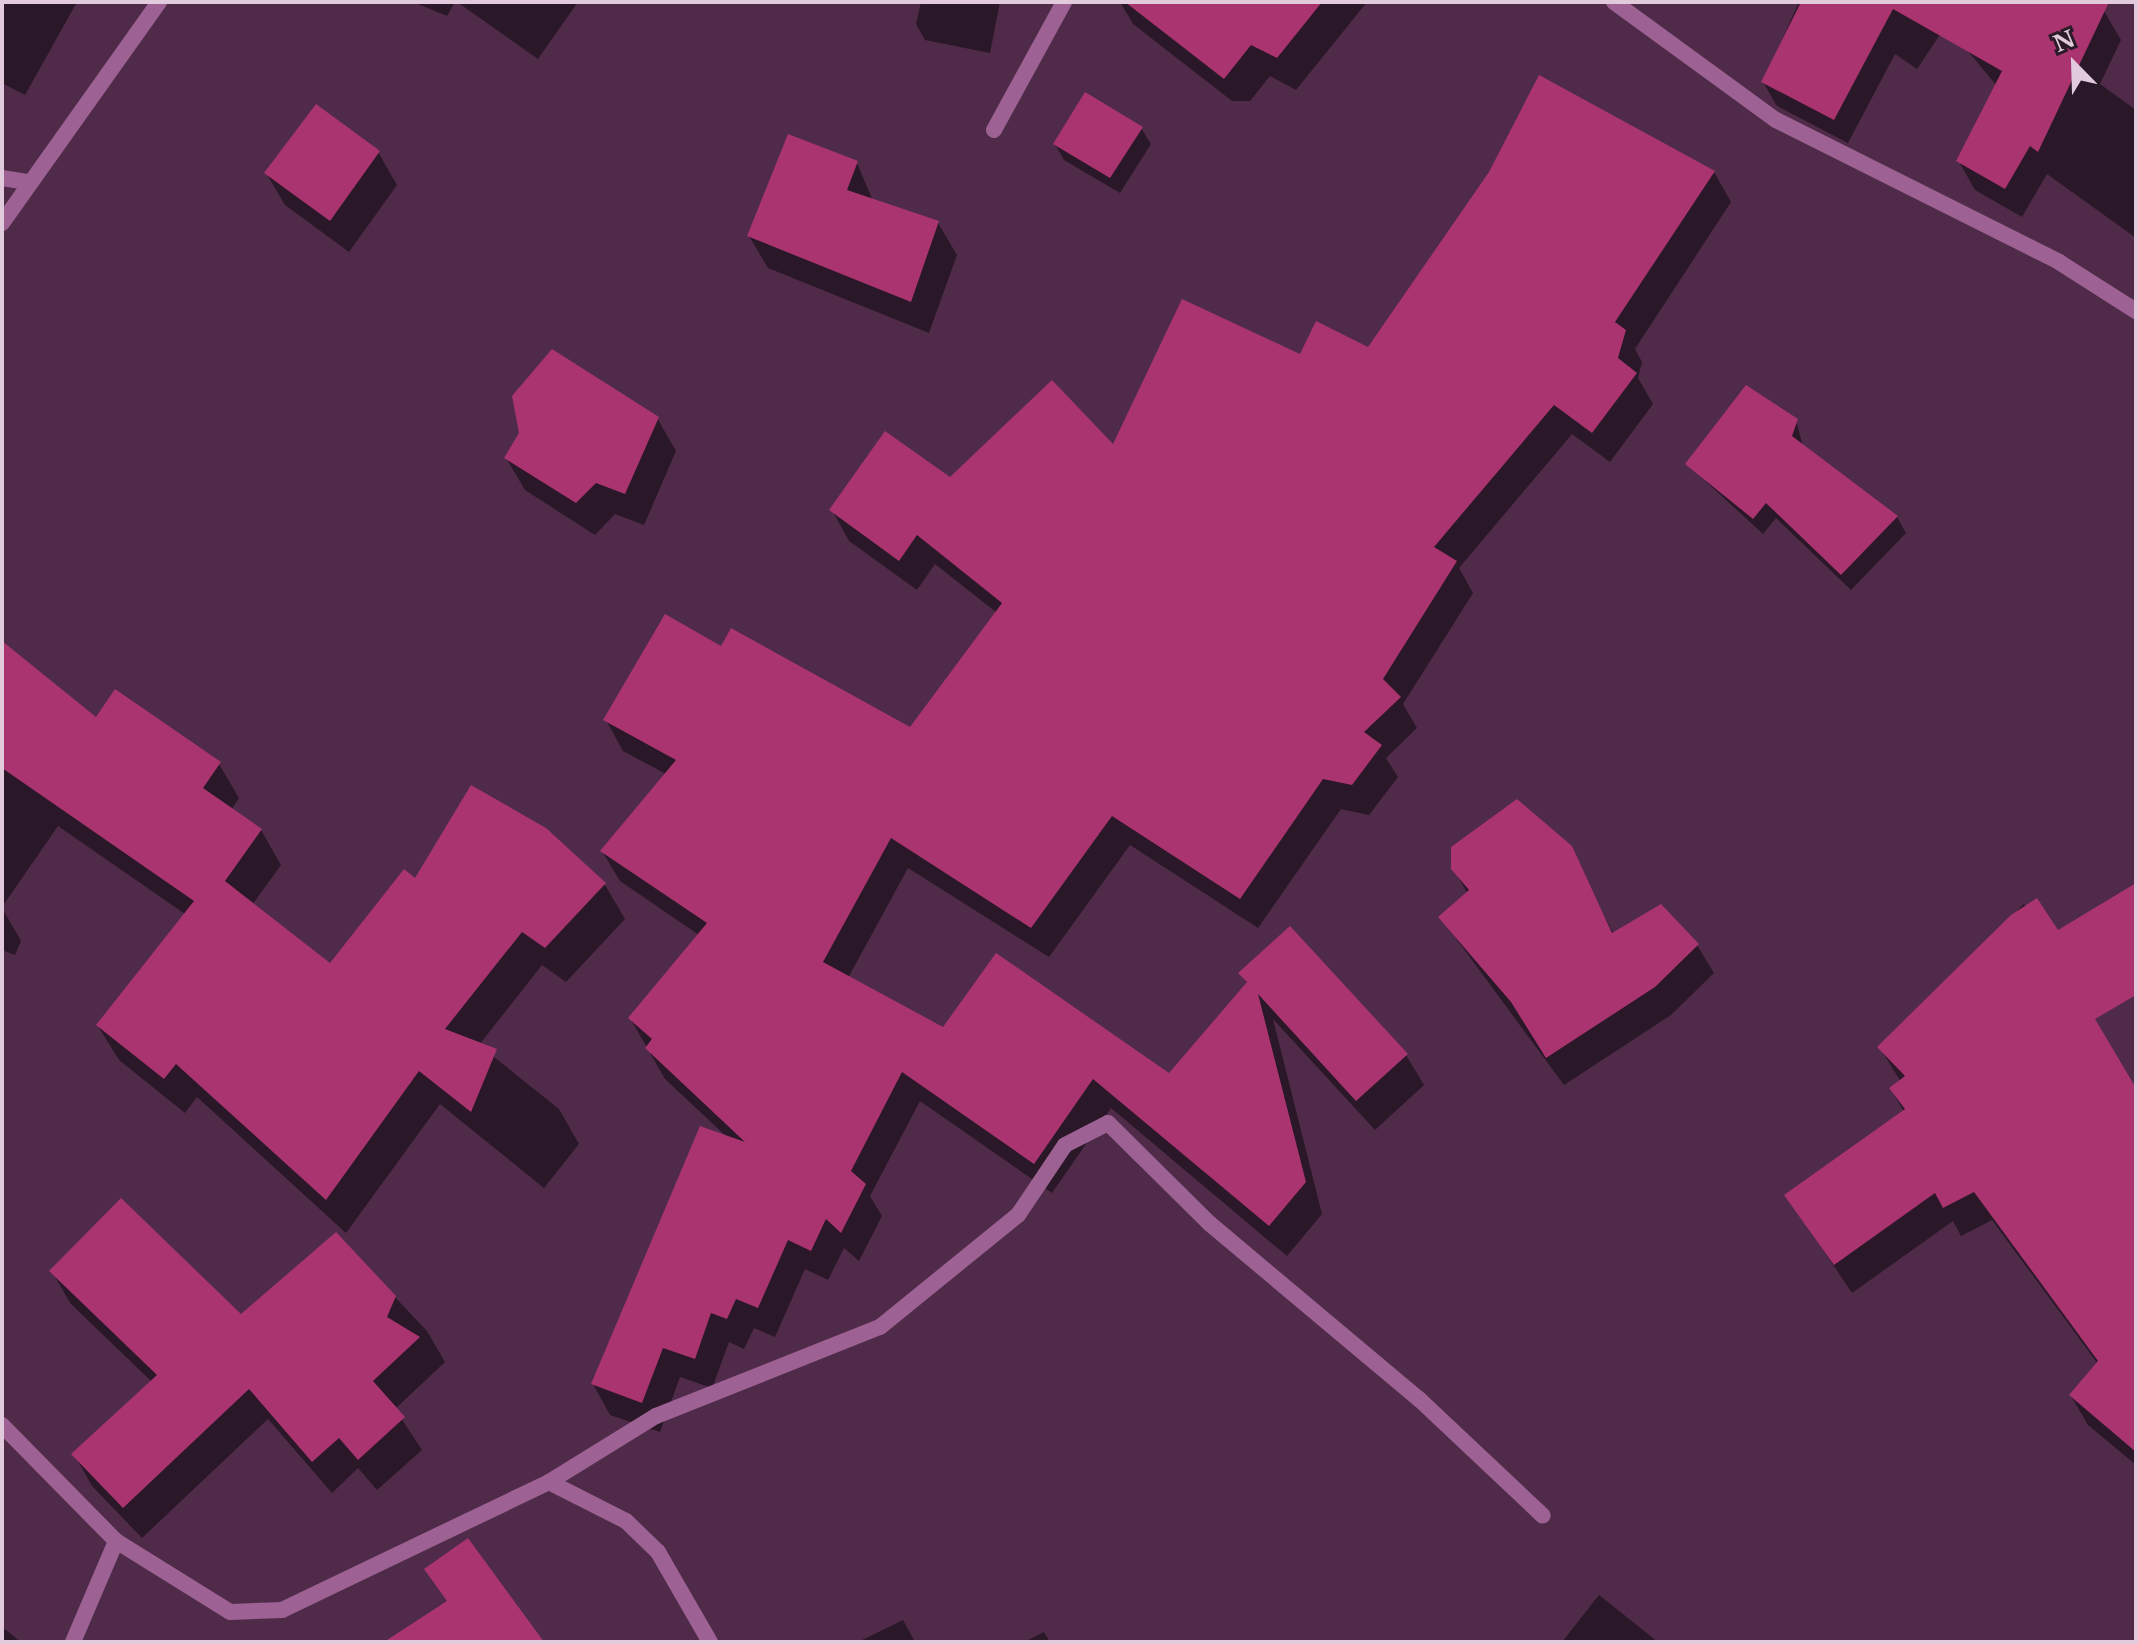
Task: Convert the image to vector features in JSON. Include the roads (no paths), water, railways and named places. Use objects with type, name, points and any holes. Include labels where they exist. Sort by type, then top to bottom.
[{"type":"street","points":[[2,223],[27,182],[159,2]]},
{"type":"street","points":[[994,130],[1064,2]]},
{"type":"street","points":[[1614,2],[1776,120],[2059,262],[2136,311]]},
{"type":"street","points":[[2,178],[27,182]]},
{"type":"street","points":[[2,1425],[116,1541],[185,1590],[230,1612],[257,1616],[387,1563],[549,1482],[656,1416],[880,1327],[1018,1215],[1065,1145],[1108,1123],[1209,1223],[1419,1399],[1543,1516]]},
{"type":"street","points":[[549,1482],[626,1521],[658,1552],[710,1642]]},
{"type":"street","points":[[73,1642],[116,1541]]}]
